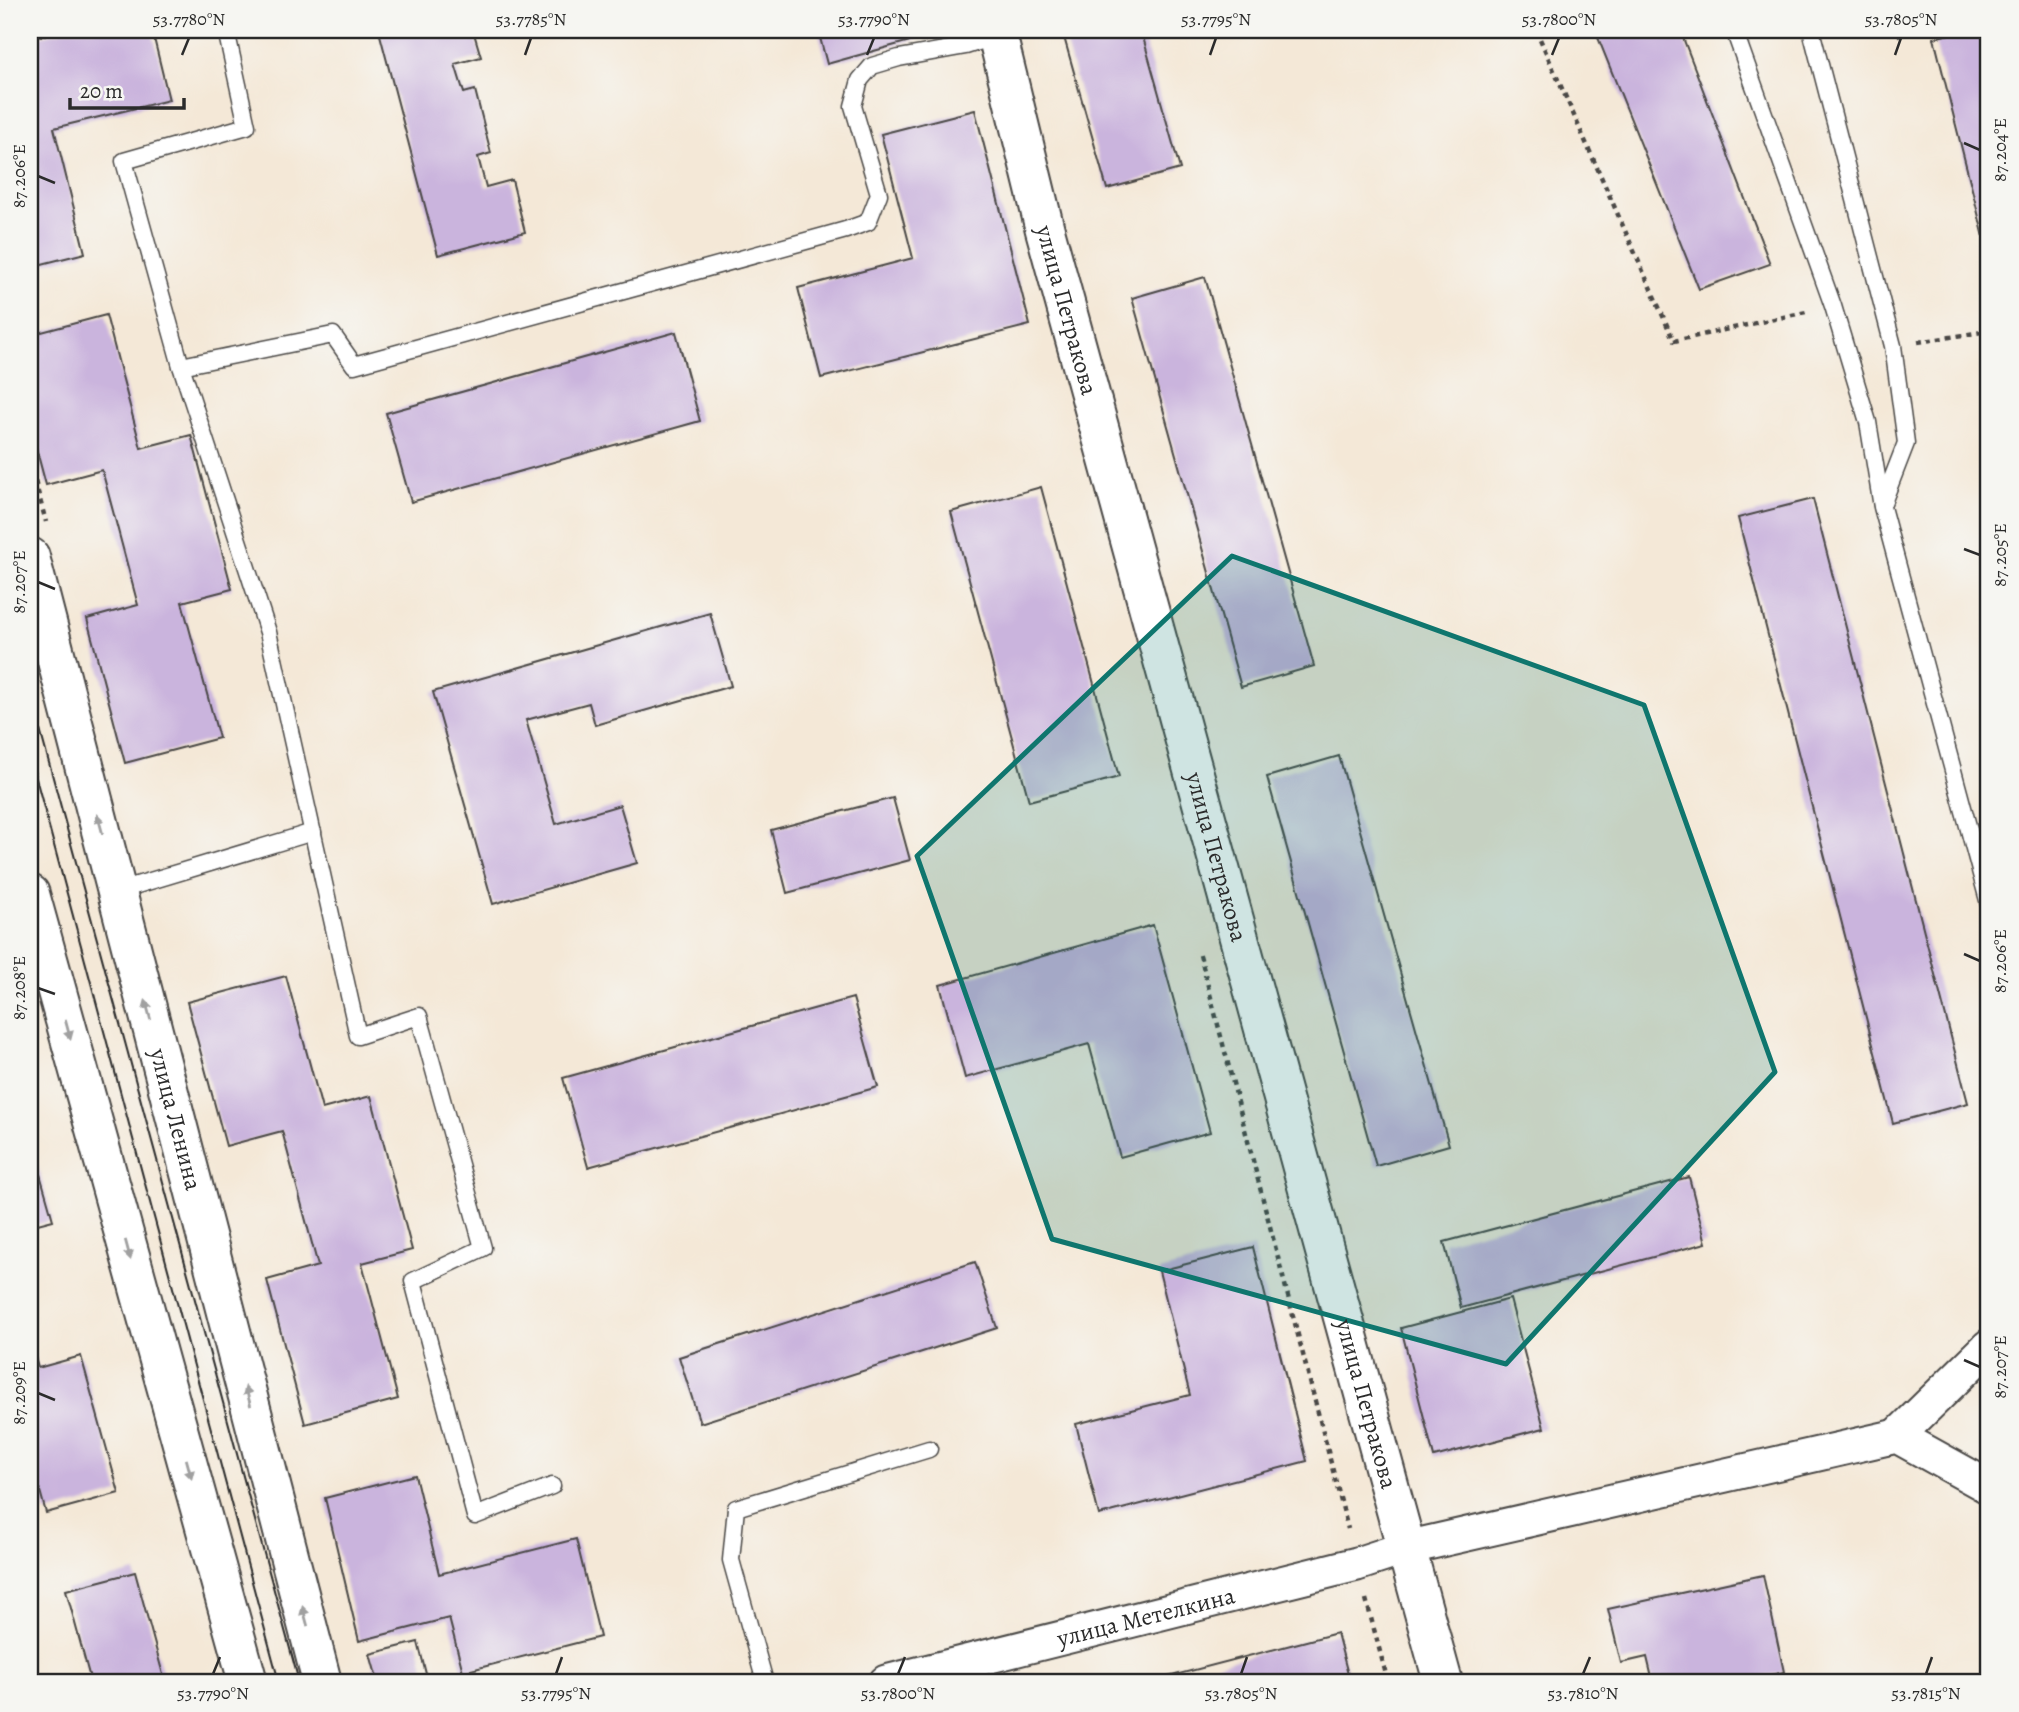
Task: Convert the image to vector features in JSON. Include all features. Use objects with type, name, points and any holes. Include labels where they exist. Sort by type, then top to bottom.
[{"type":"main road","name":"улица Петракова","points":[[997,33],[1045,230],[1443,1682]]},
{"type":"main road","name":"улица Ленина","points":[[30,557],[322,1682]]},
{"type":"main road","points":[[30,894],[248,1682]]},
{"type":"street","points":[[1989,1346],[1897,1436],[1989,1487]]},
{"type":"street","name":"улица Метелкина","points":[[886,1682],[942,1675],[1357,1564],[1406,1548],[1897,1436]]},
{"type":"lane","points":[[226,30],[247,126],[124,161],[181,366],[268,632],[358,1036],[419,1016],[482,1248],[413,1281],[475,1516],[552,1486]]},
{"type":"lane","points":[[1734,30],[1833,306],[1868,422],[1882,507],[1989,904]]},
{"type":"lane","points":[[1811,30],[1893,346],[1906,443],[1882,507]]},
{"type":"lane","points":[[181,366],[333,335],[355,365],[868,222],[880,194],[853,106],[860,80],[872,66],[997,33]]},
{"type":"lane","points":[[117,891],[313,832]]},
{"type":"lane","points":[[765,1682],[731,1560],[736,1508],[929,1449]]},
{"type":"path","points":[[1536,30],[1674,341],[1833,306]]},
{"type":"path","points":[[1893,346],[1989,331]]},
{"type":"path","points":[[1366,1598],[1388,1682]]},
{"type":"highlighted area","points":[[1232,556],[1644,705],[1775,1072],[1506,1364],[1052,1239],[917,856]]},
{"type":"building","points":[[66,30],[152,30],[169,100],[54,128],[85,253],[30,267],[30,39]]},
{"type":"building","points":[[473,30],[481,57],[455,64],[464,93],[475,90],[491,153],[478,157],[486,187],[512,180],[525,232],[438,255],[379,31]]},
{"type":"building","points":[[818,30],[914,30],[917,39],[827,64]]},
{"type":"building","points":[[1062,30],[1141,30],[1180,169],[1107,189]]},
{"type":"building","points":[[1595,30],[1680,30],[1770,264],[1699,289]]},
{"type":"building","points":[[1897,30],[1921,30],[1921,31],[1899,36]]},
{"type":"building","points":[[1965,30],[1989,30],[1988,253],[1934,38]]},
{"type":"building","points":[[975,110],[1030,325],[821,378],[798,288],[913,258],[881,134]]},
{"type":"building","points":[[1205,277],[1314,666],[1241,687],[1132,298]]},
{"type":"building","points":[[106,315],[141,448],[191,435],[232,589],[182,602],[219,738],[125,763],[87,619],[138,605],[102,470],[46,485],[30,425],[30,335]]},
{"type":"building","points":[[676,332],[700,421],[411,502],[386,413]]},
{"type":"building","points":[[1041,487],[1119,777],[1029,801],[951,512]]},
{"type":"building","points":[[1813,499],[1968,1103],[1893,1123],[1738,518]]},
{"type":"building","points":[[710,613],[731,686],[595,725],[589,703],[526,720],[556,824],[620,805],[637,863],[493,904],[433,692]]},
{"type":"building","points":[[1339,756],[1449,1145],[1376,1166],[1267,777]]},
{"type":"building","points":[[893,798],[910,860],[787,893],[771,830]]},
{"type":"building","points":[[1153,925],[1210,1132],[1120,1157],[1089,1044],[965,1078],[940,985]]},
{"type":"building","points":[[286,976],[322,1109],[371,1096],[412,1250],[362,1263],[398,1399],[305,1424],[267,1280],[318,1266],[282,1131],[226,1146],[187,1002]]},
{"type":"building","points":[[853,998],[878,1087],[588,1167],[563,1078]]},
{"type":"building","points":[[30,1139],[53,1220],[30,1226]]},
{"type":"building","points":[[1689,1177],[1706,1243],[1461,1308],[1444,1242]]},
{"type":"building","points":[[1253,1247],[1307,1461],[1099,1515],[1076,1424],[1190,1395],[1159,1271]]},
{"type":"building","points":[[975,1262],[997,1328],[700,1423],[679,1357]]},
{"type":"building","points":[[1510,1299],[1544,1428],[1434,1457],[1401,1328]]},
{"type":"building","points":[[30,1340],[38,1368],[81,1356],[119,1493],[46,1513],[30,1454]]},
{"type":"building","points":[[415,1475],[439,1574],[576,1539],[600,1637],[463,1672],[449,1618],[359,1641],[325,1498]]},
{"type":"building","points":[[135,1572],[165,1682],[91,1682],[66,1590]]},
{"type":"building","points":[[1763,1575],[1784,1672],[1741,1682],[1653,1682],[1647,1657],[1621,1663],[1608,1609]]},
{"type":"building","points":[[1337,1633],[1350,1682],[1152,1682],[1152,1681]]},
{"type":"building","points":[[418,1642],[428,1682],[378,1682],[370,1654]]},
{"type":"tram line","points":[[30,693],[299,1682]]},
{"type":"tram line","points":[[30,756],[279,1682]]}]
